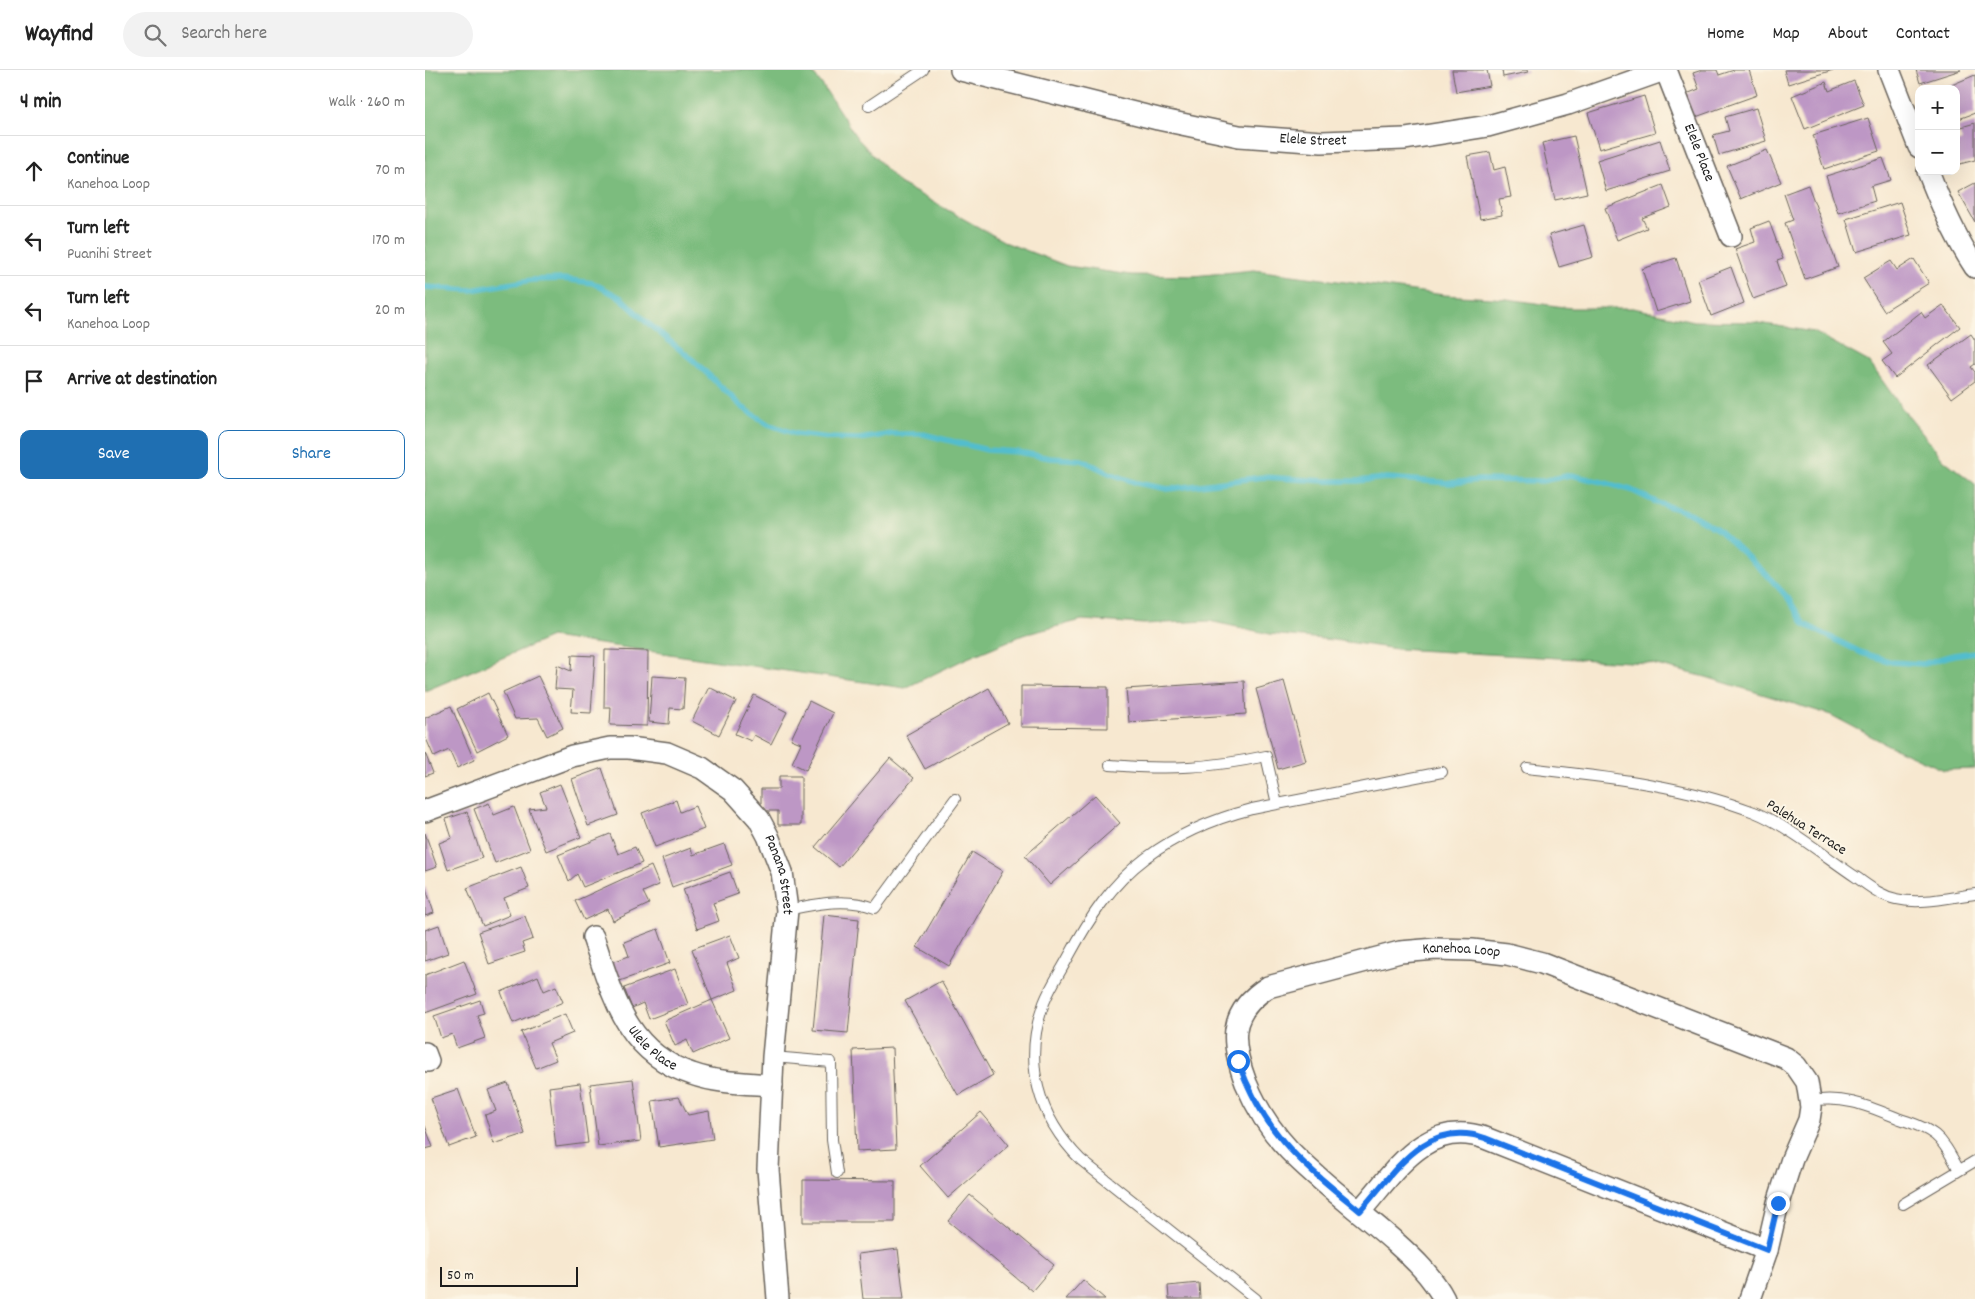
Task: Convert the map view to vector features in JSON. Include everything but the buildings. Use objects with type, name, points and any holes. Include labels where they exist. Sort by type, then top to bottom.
[{"type":"street","name":"Elele Street","points":[[961,70],[1158,120],[1203,129],[1239,136],[1322,142],[1405,139],[1488,126],[1568,104],[1665,70]]},
{"type":"street","name":"Elele Place","points":[[1665,70],[1731,236]]},
{"type":"street","points":[[1889,70],[1915,137]]},
{"type":"street","points":[[1930,175],[1943,209],[1962,247],[1975,267]]},
{"type":"street","name":"Panana Street","points":[[425,812],[572,756],[591,751],[629,748],[667,753],[685,759],[718,778],[733,790],[753,811],[776,853],[782,872],[787,910],[773,1057],[767,1169],[778,1299]]},
{"type":"street","name":"Ulele Place","points":[[593,937],[619,1010],[634,1034],[654,1054],[666,1063],[692,1075],[772,1085]]},
{"type":"street","name":"Kanehoa Loop","points":[[1444,1299],[1430,1277],[1418,1263],[1360,1211],[1304,1165],[1288,1148],[1260,1110],[1240,1068],[1235,1040],[1239,1018],[1251,1000],[1262,991],[1275,985],[1400,952],[1463,949],[1507,954],[1542,963],[1781,1055],[1796,1066],[1804,1077],[1811,1101],[1809,1120],[1792,1159],[1778,1203],[1767,1250],[1751,1299]]},
{"type":"street","points":[[1360,1211],[1419,1146],[1440,1136],[1463,1133],[1485,1138],[1767,1250]]},
{"type":"lane","points":[[869,106],[923,70]]},
{"type":"lane","points":[[1110,766],[1149,769],[1189,768],[1227,764],[1265,756],[1277,804]]},
{"type":"lane","name":"Palehua Terrace","points":[[1527,768],[1634,780],[1740,807],[1773,822],[1873,889],[1895,899],[1918,901],[1975,894]]},
{"type":"lane","points":[[1256,1299],[1094,1171],[1069,1148],[1049,1119],[1038,1086],[1034,1052],[1039,1017],[1045,1001],[1085,925],[1102,901],[1122,879],[1169,842],[1223,816],[1442,772]]},
{"type":"lane","points":[[787,910],[834,902],[867,905],[875,908],[955,799]]},
{"type":"lane","points":[[773,1057],[831,1062],[832,1140],[837,1173]]},
{"type":"lane","points":[[1811,1101],[1833,1099],[1855,1102],[1923,1128],[1935,1135],[1944,1144],[1959,1170]]},
{"type":"lane","points":[[1903,1204],[1975,1161]]},
{"type":"green space","points":[[425,70],[810,70],[821,83],[857,138],[899,183],[1007,243],[1067,266],[1131,275],[1193,276],[1254,270],[1444,295],[1507,299],[1571,308],[1633,308],[1694,321],[1753,322],[1814,332],[1869,362],[1904,411],[1944,460],[1975,484],[1975,769],[1944,770],[1886,744],[1831,715],[1706,677],[1648,663],[1397,649],[1270,634],[1209,621],[1144,624],[1082,620],[1023,635],[965,659],[905,688],[551,637],[425,691]]},
{"type":"waterway","points":[[425,287],[471,290],[532,280],[563,279],[593,283],[621,298],[644,320],[694,361],[742,407],[768,424],[796,434],[859,439],[892,434],[923,434],[987,450],[1082,460],[1109,473],[1137,483],[1168,489],[1263,477],[1326,481],[1357,481],[1387,478],[1450,483],[1480,480],[1542,481],[1571,475],[1602,482],[1631,490],[1658,503],[1689,513],[1717,529],[1766,574],[1788,598],[1804,624],[1862,653],[1892,662],[1923,664],[1953,655],[1975,652]]},
{"type":"route","points":[[1238,1061],[1249,1090],[1273,1130],[1304,1165],[1360,1211],[1419,1146],[1433,1138],[1447,1134],[1463,1133],[1478,1135],[1767,1250],[1778,1203]]}]
